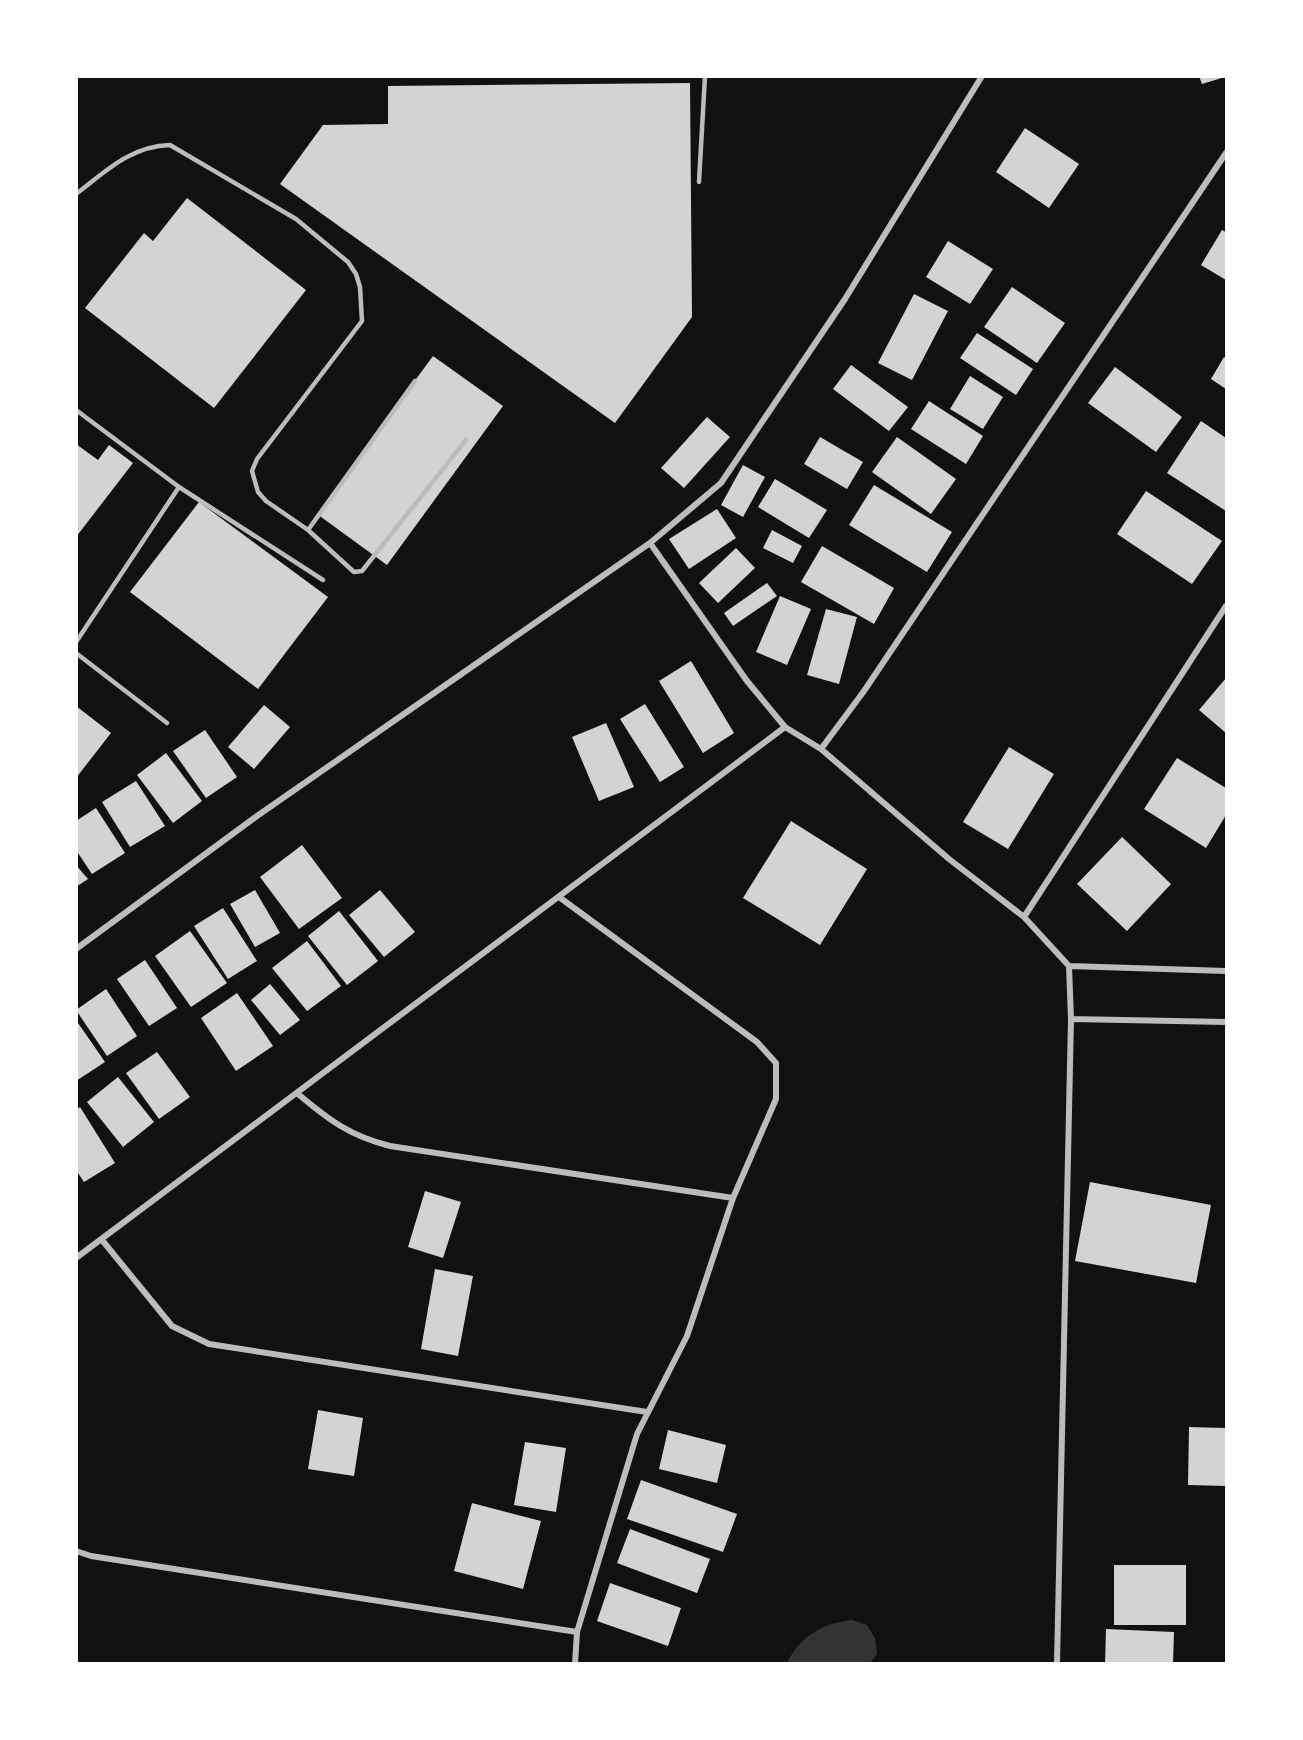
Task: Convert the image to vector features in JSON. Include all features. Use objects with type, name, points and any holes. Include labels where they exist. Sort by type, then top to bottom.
[{"type":"street","points":[[76,949],[267,809],[650,543],[722,483],[845,298],[982,76]]},
{"type":"street","points":[[821,749],[864,691],[1227,153]]},
{"type":"street","points":[[650,543],[747,681],[785,728],[821,749],[949,859],[1024,916],[1070,966],[1071,1019],[1057,1664]]},
{"type":"street","points":[[1024,916],[1227,606]]},
{"type":"street","points":[[76,1258],[785,728]]},
{"type":"street","points":[[559,897],[756,1042],[776,1064],[776,1099],[733,1198],[687,1336],[637,1434],[577,1632],[575,1664]]},
{"type":"street","points":[[1070,966],[1227,971]]},
{"type":"street","points":[[1071,1019],[1227,1022]]},
{"type":"street","points":[[298,1094],[332,1122],[372,1141],[733,1198]]},
{"type":"street","points":[[102,1240],[172,1326],[209,1344],[647,1412]]},
{"type":"street","points":[[76,1551],[101,1558],[577,1632]]},
{"type":"lane","points":[[699,182],[705,76]]},
{"type":"lane","points":[[76,194],[125,156],[155,146],[170,146],[296,219],[348,262],[356,274],[363,304],[362,321],[257,459],[252,471],[254,484],[266,501],[308,530],[351,570],[356,573],[362,571],[466,440]]},
{"type":"lane","points":[[308,530],[415,381]]},
{"type":"lane","points":[[76,410],[180,487],[323,580]]},
{"type":"lane","points":[[76,642],[180,487]]},
{"type":"lane","points":[[76,653],[167,723]]},
{"type":"shaded area","points":[[852,1620],[867,1625],[875,1638],[877,1654],[870,1663],[787,1663],[799,1645],[813,1633],[831,1624]]},
{"type":"building","points":[[1199,76],[1225,76],[1225,77],[1202,84]]},
{"type":"building","points":[[690,83],[692,317],[615,423],[280,184],[323,125],[388,124],[388,86]]},
{"type":"building","points":[[1025,128],[1079,164],[1049,208],[996,172]]},
{"type":"building","points":[[187,198],[306,290],[214,408],[85,308],[144,233],[153,241]]},
{"type":"building","points":[[1222,230],[1226,232],[1226,280],[1201,265]]},
{"type":"building","points":[[948,241],[993,269],[970,304],[926,277]]},
{"type":"building","points":[[1012,287],[1065,323],[1037,363],[984,327]]},
{"type":"building","points":[[914,294],[948,311],[912,380],[878,363]]},
{"type":"building","points":[[977,333],[1033,369],[1016,395],[960,358]]},
{"type":"building","points":[[433,356],[503,406],[387,565],[317,514]]},
{"type":"building","points":[[1224,357],[1226,359],[1226,389],[1211,379]]},
{"type":"building","points":[[851,365],[908,407],[889,431],[833,389]]},
{"type":"building","points":[[1115,367],[1182,417],[1156,452],[1088,403]]},
{"type":"building","points":[[970,376],[1003,397],[983,429],[950,409]]},
{"type":"building","points":[[929,401],[983,436],[966,464],[911,429]]},
{"type":"building","points":[[707,417],[730,437],[684,488],[661,468]]},
{"type":"building","points":[[1201,421],[1226,438],[1226,511],[1167,473]]},
{"type":"building","points":[[820,437],[863,462],[847,489],[804,464]]},
{"type":"building","points":[[897,437],[956,479],[931,514],[872,472]]},
{"type":"building","points":[[76,444],[98,460],[109,445],[133,463],[76,537]]},
{"type":"building","points":[[743,465],[765,477],[743,517],[721,505]]},
{"type":"building","points":[[775,479],[827,510],[809,538],[758,507]]},
{"type":"building","points":[[874,485],[952,532],[927,572],[849,525]]},
{"type":"building","points":[[1146,491],[1222,541],[1192,584],[1117,534]]},
{"type":"building","points":[[199,502],[328,597],[258,689],[130,592]]},
{"type":"building","points":[[717,509],[736,538],[689,569],[669,539]]},
{"type":"building","points":[[772,530],[802,546],[793,563],[763,548]]},
{"type":"building","points":[[822,546],[894,588],[874,624],[801,582]]},
{"type":"building","points":[[736,548],[755,568],[718,603],[699,583]]},
{"type":"building","points":[[767,583],[777,596],[733,626],[724,613]]},
{"type":"building","points":[[780,596],[811,609],[787,665],[756,652]]},
{"type":"building","points":[[826,609],[857,617],[839,684],[807,675]]},
{"type":"building","points":[[691,661],[734,733],[703,753],[659,681]]},
{"type":"building","points":[[1226,678],[1226,733],[1199,710]]},
{"type":"building","points":[[645,704],[684,767],[660,782],[620,719]]},
{"type":"building","points":[[264,705],[290,727],[254,769],[228,747]]},
{"type":"building","points":[[76,706],[111,733],[76,778]]},
{"type":"building","points":[[606,723],[634,787],[599,801],[572,737]]},
{"type":"building","points":[[205,730],[237,777],[206,798],[173,751]]},
{"type":"building","points":[[1009,747],[1054,774],[1008,849],[963,822]]},
{"type":"building","points":[[166,753],[202,801],[173,823],[137,775]]},
{"type":"building","points":[[1177,758],[1226,788],[1226,815],[1206,848],[1144,809]]},
{"type":"building","points":[[136,781],[165,826],[130,847],[102,802]]},
{"type":"building","points":[[96,808],[125,853],[92,874],[76,850],[76,821]]},
{"type":"building","points":[[791,821],[867,869],[820,945],[743,898]]},
{"type":"building","points":[[1122,837],[1171,884],[1127,931],[1077,884]]},
{"type":"building","points":[[302,845],[342,898],[299,929],[260,877]]},
{"type":"building","points":[[76,865],[88,879],[76,887]]},
{"type":"building","points":[[255,890],[280,933],[255,947],[230,904]]},
{"type":"building","points":[[380,890],[415,932],[384,957],[349,915]]},
{"type":"building","points":[[223,908],[257,961],[228,979],[194,926]]},
{"type":"building","points":[[339,911],[378,961],[347,985],[308,936]]},
{"type":"building","points":[[190,931],[227,983],[191,1007],[155,956]]},
{"type":"building","points":[[307,941],[341,986],[307,1011],[272,968]]},
{"type":"building","points":[[145,960],[177,1008],[149,1026],[117,979]]},
{"type":"building","points":[[270,984],[300,1020],[280,1035],[251,1000]]},
{"type":"building","points":[[106,989],[137,1036],[107,1056],[76,1010]]},
{"type":"building","points":[[237,993],[273,1046],[236,1071],[201,1018]]},
{"type":"building","points":[[76,1020],[105,1062],[76,1081]]},
{"type":"building","points":[[157,1052],[190,1097],[159,1119],[126,1073]]},
{"type":"building","points":[[118,1077],[154,1122],[123,1147],[87,1102]]},
{"type":"building","points":[[80,1107],[115,1163],[84,1182],[76,1170],[76,1110]]},
{"type":"building","points":[[1090,1182],[1211,1205],[1196,1283],[1075,1261]]},
{"type":"building","points":[[425,1191],[461,1202],[443,1258],[408,1247]]},
{"type":"building","points":[[435,1269],[473,1276],[458,1356],[421,1349]]},
{"type":"building","points":[[318,1410],[363,1418],[354,1476],[308,1469]]},
{"type":"building","points":[[1189,1427],[1226,1428],[1226,1486],[1188,1485]]},
{"type":"building","points":[[668,1430],[726,1445],[717,1483],[659,1469]]},
{"type":"building","points":[[525,1442],[566,1448],[556,1512],[514,1505]]},
{"type":"building","points":[[641,1480],[737,1514],[723,1552],[627,1519]]},
{"type":"building","points":[[472,1503],[541,1521],[523,1589],[454,1571]]},
{"type":"building","points":[[630,1529],[710,1559],[697,1593],[617,1563]]},
{"type":"building","points":[[1114,1565],[1186,1565],[1186,1625],[1114,1625]]},
{"type":"building","points":[[610,1583],[681,1608],[668,1646],[597,1621]]},
{"type":"building","points":[[1106,1629],[1174,1632],[1173,1664],[1105,1664]]}]
